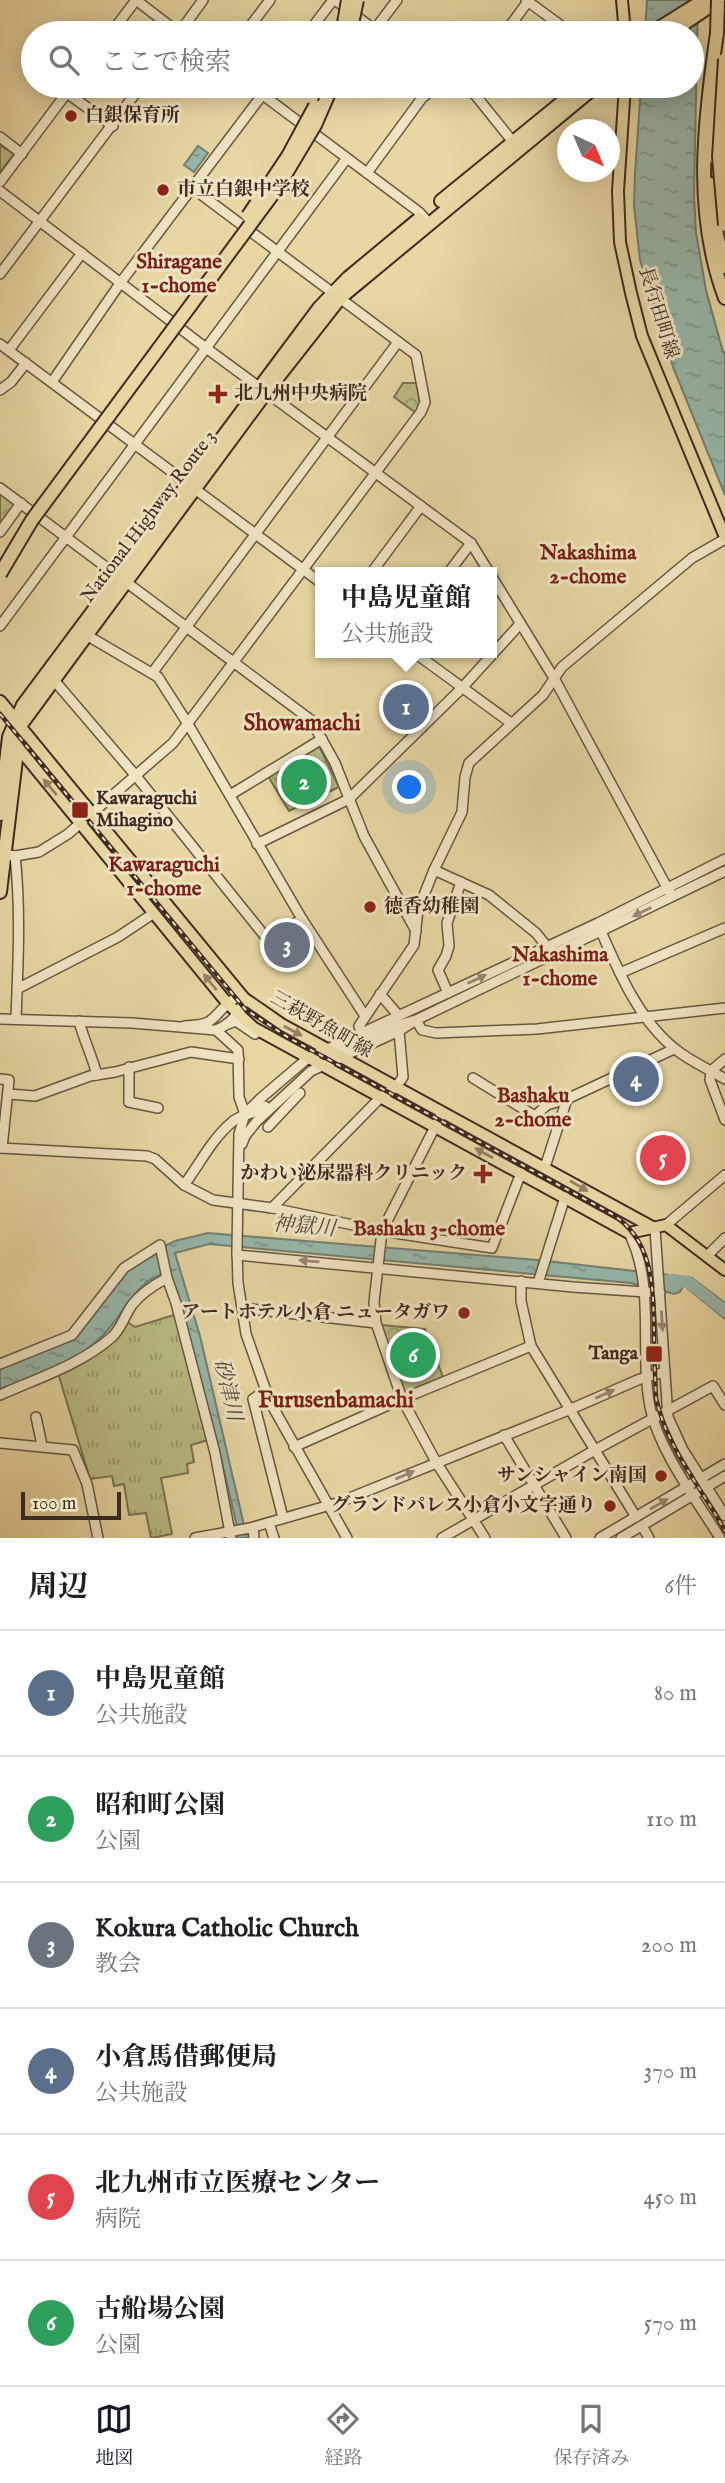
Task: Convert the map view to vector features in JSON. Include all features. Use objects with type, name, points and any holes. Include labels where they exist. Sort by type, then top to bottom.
[{"type":"highway","points":[[344,21],[348,0]]},
{"type":"highway","points":[[352,21],[357,0]]},
{"type":"highway","points":[[676,21],[715,2]]},
{"type":"highway","points":[[687,21],[715,2]]},
{"type":"highway","points":[[715,2],[717,33],[709,161],[713,211],[725,267]]},
{"type":"highway","points":[[717,33],[709,99],[703,191],[706,230],[725,298]]},
{"type":"highway","points":[[723,61],[719,157],[725,225]]},
{"type":"highway","points":[[0,556],[43,491],[249,214],[288,156],[317,98]]},
{"type":"highway","points":[[0,574],[32,520],[278,187],[315,125],[327,98]]},
{"type":"highway","name":"National Highway Route 3","points":[[0,814],[13,742],[23,705],[82,633],[336,295],[567,98]]},
{"type":"highway","name":"National Highway Route 3","points":[[425,219],[581,98]]},
{"type":"highway","points":[[719,157],[723,199]]},
{"type":"highway","name":"National Highway Route 3","points":[[18,723],[53,679],[82,633]]},
{"type":"highway","points":[[0,702],[18,723]]},
{"type":"highway","points":[[0,726],[13,742]]},
{"type":"highway","name":"National Highway Route 3","points":[[0,892],[10,855],[13,742]]},
{"type":"main road","points":[[621,0],[624,21]]},
{"type":"main road","name":"長行田町線","points":[[624,98],[618,191],[620,242],[631,293],[642,336],[725,538]]},
{"type":"main road","name":"三萩野魚町線","points":[[18,723],[244,998],[283,1025],[333,1053],[660,1227],[707,1255],[725,1270]]},
{"type":"main road","name":"三萩野魚町線","points":[[13,742],[237,1014],[267,1037],[629,1233]]},
{"type":"main road","points":[[629,1233],[660,1227]]},
{"type":"street","points":[[120,21],[136,0],[163,21]]},
{"type":"street","points":[[188,21],[203,0]]},
{"type":"street","points":[[254,21],[270,0]]},
{"type":"street","points":[[317,21],[334,0],[360,21]]},
{"type":"street","points":[[382,21],[397,0]]},
{"type":"street","points":[[514,21],[528,1],[554,21]]},
{"type":"street","points":[[715,2],[723,61],[714,124],[714,164],[723,199],[725,248]]},
{"type":"street","points":[[0,182],[64,98]]},
{"type":"street","points":[[80,98],[113,126]]},
{"type":"street","points":[[0,274],[133,98]]},
{"type":"street","points":[[52,382],[121,282],[260,98]]},
{"type":"street","points":[[274,98],[303,125],[425,219]]},
{"type":"street","points":[[303,125],[323,98]]},
{"type":"street","points":[[367,173],[422,98]]},
{"type":"street","points":[[478,98],[513,142]]},
{"type":"street","points":[[714,124],[725,123],[725,137]]},
{"type":"street","points":[[0,137],[22,154]]},
{"type":"street","points":[[0,625],[347,158]]},
{"type":"street","points":[[16,1019],[19,943],[10,855],[29,856],[48,848],[92,814],[173,743],[376,473],[421,412],[425,402],[416,355],[191,187]]},
{"type":"street","points":[[0,191],[206,348],[471,542],[486,567]]},
{"type":"street","points":[[9,351],[82,253]]},
{"type":"street","points":[[153,672],[398,342]]},
{"type":"street","points":[[0,344],[315,578]]},
{"type":"street","points":[[0,390],[11,382],[26,363]]},
{"type":"street","points":[[0,488],[311,720],[335,763],[364,836],[416,931]]},
{"type":"street","points":[[0,532],[21,503]]},
{"type":"street","points":[[376,567],[421,506]]},
{"type":"street","points":[[361,1032],[359,1026],[365,1016],[414,945],[418,910],[433,870],[463,812],[465,777],[469,763],[543,695],[562,667],[692,558],[725,538]]},
{"type":"street","points":[[453,567],[471,542]]},
{"type":"street","points":[[497,586],[554,678],[670,893]]},
{"type":"street","points":[[497,649],[520,624]]},
{"type":"street","points":[[82,633],[153,672],[188,723],[302,919],[365,1016]]},
{"type":"street","points":[[422,658],[510,723]]},
{"type":"street","points":[[257,844],[349,799],[489,658]]},
{"type":"street","points":[[53,679],[136,776],[268,940],[302,919]]},
{"type":"street","points":[[230,795],[321,739]]},
{"type":"street","points":[[670,893],[725,859]]},
{"type":"street","points":[[433,870],[489,895],[550,951]]},
{"type":"street","points":[[268,1126],[294,1094],[314,1062],[333,1053],[361,1032],[550,951],[670,893],[725,871]]},
{"type":"street","points":[[448,993],[438,971],[449,946],[447,923],[461,883]]},
{"type":"street","points":[[17,989],[118,937],[154,913]]},
{"type":"street","points":[[600,928],[620,973],[647,1016],[674,1049],[725,1079]]},
{"type":"street","points":[[620,973],[725,928]]},
{"type":"street","points":[[333,1053],[364,1047],[399,1031],[550,951]]},
{"type":"street","points":[[380,994],[398,1015]]},
{"type":"street","points":[[185,1026],[208,1022],[236,997],[244,998],[237,1014],[227,1024]]},
{"type":"street","points":[[416,1020],[422,1030],[436,1033],[537,1030],[725,1008]]},
{"type":"street","points":[[0,1019],[185,1026],[216,1030],[236,1048],[239,1059],[239,1097],[245,1114]]},
{"type":"street","points":[[184,1185],[230,1123],[245,1114],[254,1104],[274,1093],[314,1062],[389,1028],[416,1020]]},
{"type":"street","points":[[79,1021],[97,1075]]},
{"type":"street","points":[[216,1030],[236,1021],[253,1033],[267,1037]]},
{"type":"street","points":[[272,1208],[381,1097],[396,1087],[403,1077],[399,1031]]},
{"type":"street","points":[[364,1047],[360,1055],[361,1062],[370,1072]]},
{"type":"street","points":[[473,1078],[535,1116],[547,1105],[566,1099],[674,1049]]},
{"type":"street","points":[[292,1050],[294,1061],[252,1098],[240,1127],[237,1252],[242,1308],[246,1334],[265,1391],[344,1535]]},
{"type":"street","points":[[8,1094],[35,1096],[97,1075],[191,1052],[239,1059]]},
{"type":"street","points":[[725,1059],[711,1071],[710,1080],[725,1120]]},
{"type":"street","points":[[129,1067],[129,1102],[158,1108]]},
{"type":"street","points":[[245,1114],[259,1111],[290,1083],[306,1075]]},
{"type":"street","points":[[0,1079],[9,1080],[1,1148],[147,1156],[155,1159],[184,1185],[213,1200],[272,1208],[382,1231],[492,1248],[521,1173]]},
{"type":"street","points":[[240,1149],[244,1136],[257,1121],[294,1094]]},
{"type":"street","points":[[545,1167],[566,1099]]},
{"type":"street","points":[[442,1113],[382,1231],[374,1302],[376,1323],[402,1399],[436,1462],[485,1538]]},
{"type":"street","points":[[725,1175],[660,1227],[660,1293],[667,1411],[676,1437],[725,1516]]},
{"type":"street","points":[[538,1283],[565,1197]]},
{"type":"street","points":[[629,1233],[639,1253],[645,1293],[646,1377],[653,1419],[663,1443],[720,1538]]},
{"type":"street","points":[[707,1255],[725,1238]]},
{"type":"street","points":[[0,1364],[72,1335],[124,1268],[160,1245],[198,1383],[232,1534]]},
{"type":"street","points":[[237,1252],[660,1293]]},
{"type":"street","points":[[0,1395],[80,1360],[99,1347],[116,1334],[133,1303],[167,1278]]},
{"type":"street","points":[[521,1281],[521,1301],[531,1346],[636,1517]]},
{"type":"street","points":[[242,1308],[376,1323]]},
{"type":"street","points":[[294,1447],[531,1346]]},
{"type":"street","points":[[195,1538],[232,1534],[327,1506],[646,1377],[665,1372]]},
{"type":"street","points":[[442,1538],[713,1386],[725,1405]]},
{"type":"street","points":[[265,1391],[253,1399],[283,1518]]},
{"type":"street","points":[[36,1417],[42,1446]]},
{"type":"street","points":[[504,1435],[566,1538]]},
{"type":"street","points":[[0,1443],[73,1450],[87,1484],[98,1538]]},
{"type":"street","points":[[600,1538],[725,1464]]},
{"type":"street","points":[[621,1538],[725,1476]]},
{"type":"street","points":[[269,1522],[274,1538]]},
{"type":"street","points":[[642,1527],[649,1538]]},
{"type":"street","points":[[251,1528],[254,1538]]},
{"type":"green space","points":[[0,145],[14,154],[0,173]]},
{"type":"green space","points":[[403,383],[417,383],[420,405],[416,413],[394,397]]},
{"type":"green space","points":[[0,492],[16,504],[0,526]]},
{"type":"green space","points":[[319,746],[339,787],[289,811],[268,776]]},
{"type":"green space","points":[[177,1314],[208,1440],[191,1445],[194,1462],[187,1464],[188,1473],[161,1478],[172,1534],[151,1538],[146,1513],[129,1515],[124,1484],[114,1486],[112,1476],[90,1479],[58,1373],[127,1322],[135,1327]]},
{"type":"green space","points":[[381,1325],[425,1329],[444,1380],[404,1395]]},
{"type":"green space","points":[[662,1421],[690,1470],[686,1472],[669,1443]]},
{"type":"water","points":[[647,0],[698,0],[698,21],[646,21]]},
{"type":"water","points":[[640,98],[696,98],[696,233],[706,290],[725,352],[725,495],[673,367],[640,260],[634,205]]},
{"type":"water","points":[[198,146],[208,153],[194,172],[184,165]]},
{"type":"water","points":[[208,1233],[537,1260],[688,1277],[680,1292],[674,1294],[631,1283],[209,1244],[175,1253],[200,1336],[247,1538],[238,1538],[222,1462],[167,1273],[148,1281],[140,1288],[107,1331],[84,1351],[58,1366],[0,1389],[0,1365],[78,1333],[128,1270],[143,1257],[175,1241]]},
{"type":"water","points":[[692,1278],[725,1303],[725,1319],[688,1289]]},
{"type":"waterway","name":"神獄川","points":[[669,1280],[688,1282],[725,1311]]},
{"type":"railway","points":[[0,714],[245,1009],[289,1038],[612,1214],[626,1225],[643,1251],[651,1282],[656,1398],[661,1416],[676,1450],[725,1531]]},
{"type":"place","name":"白銀保育所","points":[[71,116]]},
{"type":"place","name":"市立白銀中学校","points":[[163,190]]},
{"type":"place","name":"北九州中央病院","points":[[218,394]]},
{"type":"place","name":"中島児童館","points":[[406,707]]},
{"type":"place","name":"昭和町公園","points":[[304,782]]},
{"type":"place","name":"Kawaraguchi Mihagino","points":[[80,810]]},
{"type":"place","name":"徳香幼稚園","points":[[370,907]]},
{"type":"place","name":"Kokura Catholic Church","points":[[287,945]]},
{"type":"place","name":"小倉馬借郵便局","points":[[636,1079]]},
{"type":"place","name":"北九州市立医療センター","points":[[663,1158]]},
{"type":"place","name":"かわい泌尿器科クリニック","points":[[483,1174]]},
{"type":"place","name":"アートホテル小倉 ニュータガワ","points":[[464,1313]]},
{"type":"place","name":"Tanga","points":[[654,1354]]},
{"type":"place","name":"古船場公園","points":[[413,1355]]},
{"type":"place","name":"サンシャイン南国","points":[[661,1476]]},
{"type":"place","name":"グランドパレス小倉小文字通り","points":[[610,1506]]},
{"type":"district","name":"Shiragane 1-chome","points":[[179,274]]},
{"type":"district","name":"Nakashima 2-chome","points":[[588,565]]},
{"type":"district","name":"Showamachi","points":[[302,723]]},
{"type":"district","name":"Kawaraguchi 1-chome","points":[[164,877]]},
{"type":"district","name":"Nakashima 1-chome","points":[[560,967]]},
{"type":"district","name":"Bashaku 2-chome","points":[[533,1108]]},
{"type":"district","name":"Bashaku 3-chome","points":[[429,1229]]},
{"type":"district","name":"Furusenbamachi","points":[[336,1400]]},
{"type":"water label","name":"砂津川","points":[[227,1390]]}]
